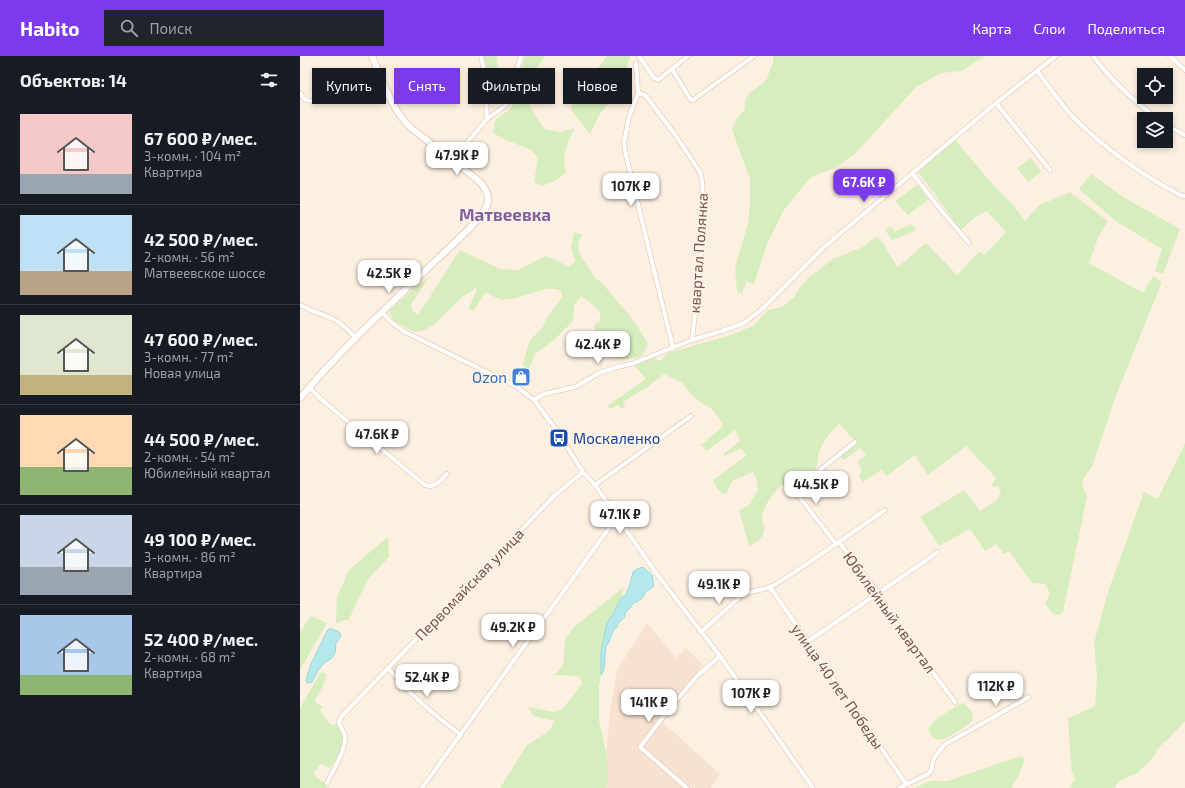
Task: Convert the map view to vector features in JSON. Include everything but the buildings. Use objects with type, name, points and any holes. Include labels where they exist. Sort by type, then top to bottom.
[{"type":"main road","points":[[372,56],[377,68]]},
{"type":"main road","points":[[300,398],[326,368],[384,310],[470,228],[489,202],[489,195],[486,188],[401,119],[386,89]]},
{"type":"street","points":[[481,56],[485,75],[487,119]]},
{"type":"street","points":[[452,160],[487,119],[505,106],[521,56]]},
{"type":"street","points":[[639,56],[654,78],[658,80],[688,56]]},
{"type":"street","points":[[672,69],[688,97],[693,100],[754,56]]},
{"type":"street","points":[[534,400],[544,394],[575,387],[599,373],[616,366],[634,364],[692,340],[744,323],[823,248],[996,103],[1056,56]]},
{"type":"street","points":[[1093,56],[1137,103],[1149,112]]},
{"type":"street","points":[[1170,56],[1185,70]]},
{"type":"street","name":"квартал Полянка","points":[[636,63],[638,93],[629,118],[624,143],[625,151],[673,348]]},
{"type":"street","points":[[1037,71],[1072,115],[1095,138],[1134,168],[1160,184],[1182,196],[1185,196]]},
{"type":"street","points":[[300,93],[303,98],[312,101]]},
{"type":"street","name":"квартал Полянка","points":[[638,93],[645,95],[663,118],[700,172],[702,178],[703,214],[701,248],[692,340]]},
{"type":"street","points":[[996,103],[1050,170]]},
{"type":"street","points":[[1173,129],[1185,135]]},
{"type":"street","points":[[912,173],[969,243]]},
{"type":"street","points":[[300,305],[315,313],[334,320],[356,338]]},
{"type":"street","points":[[384,310],[390,321],[403,331],[501,378],[518,387],[534,400],[555,428],[583,472],[595,485],[656,573],[720,656],[813,788]]},
{"type":"street","points":[[309,388],[425,485],[432,486],[437,484],[448,474]]},
{"type":"street","points":[[595,485],[691,416]]},
{"type":"street","name":"Юбилейный квартал","points":[[855,442],[800,486],[798,493],[799,498],[838,543],[878,593],[899,626],[955,702]]},
{"type":"street","name":"Первомайская улица","points":[[327,783],[345,741],[339,722],[341,717],[554,496],[583,472]]},
{"type":"street","name":"Юбилейный квартал","points":[[838,543],[885,510]]},
{"type":"street","points":[[422,788],[617,517]]},
{"type":"street","points":[[701,632],[742,596],[747,593],[770,588],[838,543]]},
{"type":"street","points":[[807,642],[938,552]]},
{"type":"street","name":"улица 40 лет Победы","points":[[770,588],[906,784]]},
{"type":"street","points":[[687,788],[640,747],[696,676],[720,656]]},
{"type":"street","points":[[388,668],[430,712],[461,735]]},
{"type":"street","points":[[899,788],[928,774],[931,771],[934,758],[944,745],[1029,697]]},
{"type":"shaded area","points":[[647,623],[676,658],[686,648],[703,665],[659,719],[720,774],[710,788],[603,788],[610,712],[617,670]]},
{"type":"green space","points":[[484,56],[497,56],[498,68],[485,68]]},
{"type":"green space","points":[[525,56],[545,56],[537,68],[521,68]]},
{"type":"green space","points":[[607,56],[630,56],[627,68],[598,68]]},
{"type":"green space","points":[[773,56],[985,56],[962,71],[941,73],[916,87],[854,155],[837,167],[811,177],[783,211],[767,244],[754,284],[746,281],[742,295],[737,291],[735,268],[748,223],[750,179],[732,130],[735,121],[745,109],[746,99],[748,96],[766,79],[772,64]]},
{"type":"green space","points":[[513,104],[529,104],[536,117],[545,129],[559,132],[575,128],[567,145],[565,155],[564,161],[566,173],[555,181],[542,186],[534,182],[538,158],[531,150],[493,133],[495,120],[509,110]]},
{"type":"green space","points":[[572,104],[608,104],[599,115],[590,134],[571,110]]},
{"type":"green space","points":[[955,140],[995,187],[1014,206],[1025,221],[1040,204],[1070,192],[1108,221],[1098,238],[1089,263],[1143,293],[1153,276],[1162,282],[1117,393],[1092,466],[1084,478],[1082,486],[1087,497],[1063,612],[1059,615],[1053,614],[1045,604],[1050,593],[1045,584],[1032,583],[1009,551],[1004,554],[996,544],[985,551],[970,529],[939,546],[920,517],[964,490],[980,511],[998,499],[1001,491],[997,486],[993,487],[992,485],[996,478],[966,446],[928,475],[915,455],[887,476],[881,470],[863,482],[859,476],[862,470],[857,462],[866,455],[860,448],[844,460],[840,456],[856,442],[839,424],[830,433],[823,444],[813,473],[807,470],[804,475],[806,480],[793,493],[782,484],[772,495],[764,508],[762,520],[764,529],[763,534],[758,540],[749,546],[739,510],[748,506],[758,490],[756,477],[753,472],[732,481],[726,494],[719,491],[713,480],[746,456],[741,448],[725,456],[723,454],[740,441],[735,430],[707,451],[701,445],[722,427],[722,423],[713,410],[696,399],[682,383],[664,374],[623,402],[625,407],[621,409],[618,405],[611,409],[607,406],[646,379],[634,365],[654,358],[661,360],[668,353],[734,334],[754,325],[768,310],[782,307],[795,296],[800,287],[808,278],[833,259],[863,247],[877,236],[886,247],[887,251],[898,267],[926,243],[957,275],[979,252],[984,255],[1006,232],[986,211],[973,219],[961,230],[918,172]]},
{"type":"green space","points":[[1031,158],[1041,172],[1028,182],[1017,168]]},
{"type":"green space","points":[[1091,174],[1123,197],[1180,229],[1163,274],[1155,271],[1162,249],[1117,222],[1079,189]]},
{"type":"green space","points":[[917,185],[929,199],[908,215],[895,201]]},
{"type":"green space","points":[[911,224],[916,229],[892,240],[885,230],[891,226],[895,232]]},
{"type":"green space","points":[[574,232],[583,235],[578,241],[579,253],[595,278],[602,283],[635,322],[648,344],[642,356],[618,359],[611,356],[615,348],[614,345],[595,330],[594,325],[601,321],[599,310],[581,296],[574,305],[573,321],[553,341],[535,354],[530,367],[526,369],[523,366],[523,362],[530,340],[542,328],[548,316],[562,297],[561,291],[555,289],[548,289],[507,299],[494,297],[486,292],[473,311],[469,308],[478,286],[461,298],[435,324],[422,331],[414,332],[394,321],[389,311],[430,276],[411,304],[413,311],[418,315],[460,250],[500,269],[518,270],[546,256],[569,267],[575,261],[571,247]]},
{"type":"green space","points":[[1185,443],[1185,721],[1160,746],[1151,760],[1137,773],[1120,781],[1113,788],[1069,788],[1075,779],[1071,769],[1068,718],[1095,706],[1097,676],[1094,643],[1108,592],[1144,492],[1158,499]]},
{"type":"green space","points":[[388,538],[389,557],[369,578],[349,619],[336,623],[337,597],[349,570]]},
{"type":"green space","points":[[624,587],[621,598],[607,623],[601,652],[599,720],[607,756],[608,776],[606,788],[500,788],[527,745],[549,731],[555,721],[533,716],[528,707],[554,712],[563,708],[583,683],[578,676],[555,675],[563,665],[565,639],[575,626]]},
{"type":"green space","points":[[311,616],[327,623],[300,670],[300,632]]},
{"type":"green space","points":[[321,672],[327,674],[315,702],[323,707],[320,710],[328,722],[332,725],[337,724],[343,737],[342,749],[330,768],[321,764],[313,773],[329,788],[300,788],[300,708]]},
{"type":"green space","points":[[964,703],[972,712],[973,720],[961,730],[944,739],[940,740],[933,737],[928,729],[935,720],[959,704]]},
{"type":"green space","points":[[1020,756],[1025,759],[1019,775],[1011,788],[915,788],[929,781],[948,781]]},
{"type":"water","points":[[643,567],[652,575],[654,585],[646,591],[641,599],[633,603],[625,613],[625,617],[619,622],[613,631],[606,646],[604,670],[601,675],[601,652],[607,623],[621,598],[626,594],[633,572]]},
{"type":"water","points":[[330,628],[339,632],[341,636],[336,643],[335,653],[332,658],[324,663],[312,682],[307,683],[306,681],[310,666],[327,631]]},
{"type":"place","name":"Ozon","points":[[521,377]]},
{"type":"place","name":"Москаленко","points":[[559,438]]},
{"type":"district","name":"Матвеевка","points":[[505,214]]}]
